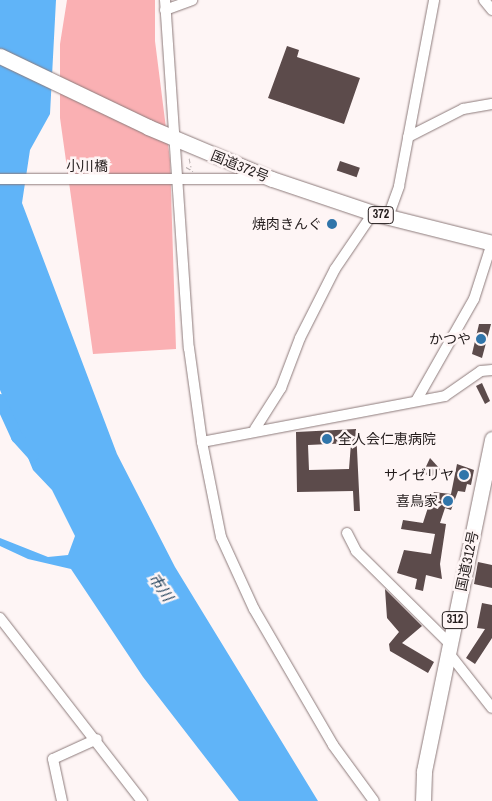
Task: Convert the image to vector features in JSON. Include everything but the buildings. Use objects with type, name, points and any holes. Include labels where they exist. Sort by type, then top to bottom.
[{"type":"highway","name":"国道372号","points":[[0,56],[148,127],[175,136],[272,179],[381,215],[492,243]]},
{"type":"highway","name":"国道312号","points":[[423,801],[424,771],[490,459],[492,439]]},
{"type":"street","points":[[192,0],[165,5],[189,348],[202,442],[221,537],[254,609],[333,745],[374,801]]},
{"type":"street","points":[[255,429],[281,388],[300,338],[335,269],[381,215],[408,136],[434,0]]},
{"type":"street","points":[[484,0],[492,10]]},
{"type":"street","points":[[408,136],[463,109],[492,104]]},
{"type":"street","name":"小川橋","points":[[0,180],[272,179]]},
{"type":"street","points":[[416,401],[474,299],[492,243]]},
{"type":"street","points":[[202,442],[255,429],[445,396],[481,371],[492,370]]},
{"type":"street","points":[[347,533],[356,551],[449,647],[492,708]]},
{"type":"street","points":[[0,618],[97,739],[142,801]]},
{"type":"street","points":[[62,801],[53,759],[97,739]]},
{"type":"path","points":[[188,151],[193,172]]},
{"type":"path","points":[[186,167],[191,167]]},
{"type":"shaded area","points":[[67,0],[155,0],[155,41],[170,160],[176,349],[93,354],[60,118],[60,44]]},
{"type":"water","points":[[0,0],[56,0],[50,114],[30,150],[22,203],[117,454],[175,567],[318,801],[239,801],[143,677],[71,569],[28,559],[0,546],[0,538],[48,557],[68,555],[75,536],[52,490],[33,470],[0,390]]},
{"type":"waterway","name":"市川","points":[[0,400],[17,437],[33,455]]},
{"type":"place","name":"焼肉きんぐ","points":[[332,224]]},
{"type":"place","name":"かつや","points":[[481,339]]},
{"type":"place","name":"全人会仁恵病院","points":[[327,439]]},
{"type":"place","name":"サイゼリヤ","points":[[464,475]]},
{"type":"place","name":"喜鳥家","points":[[448,501]]}]
